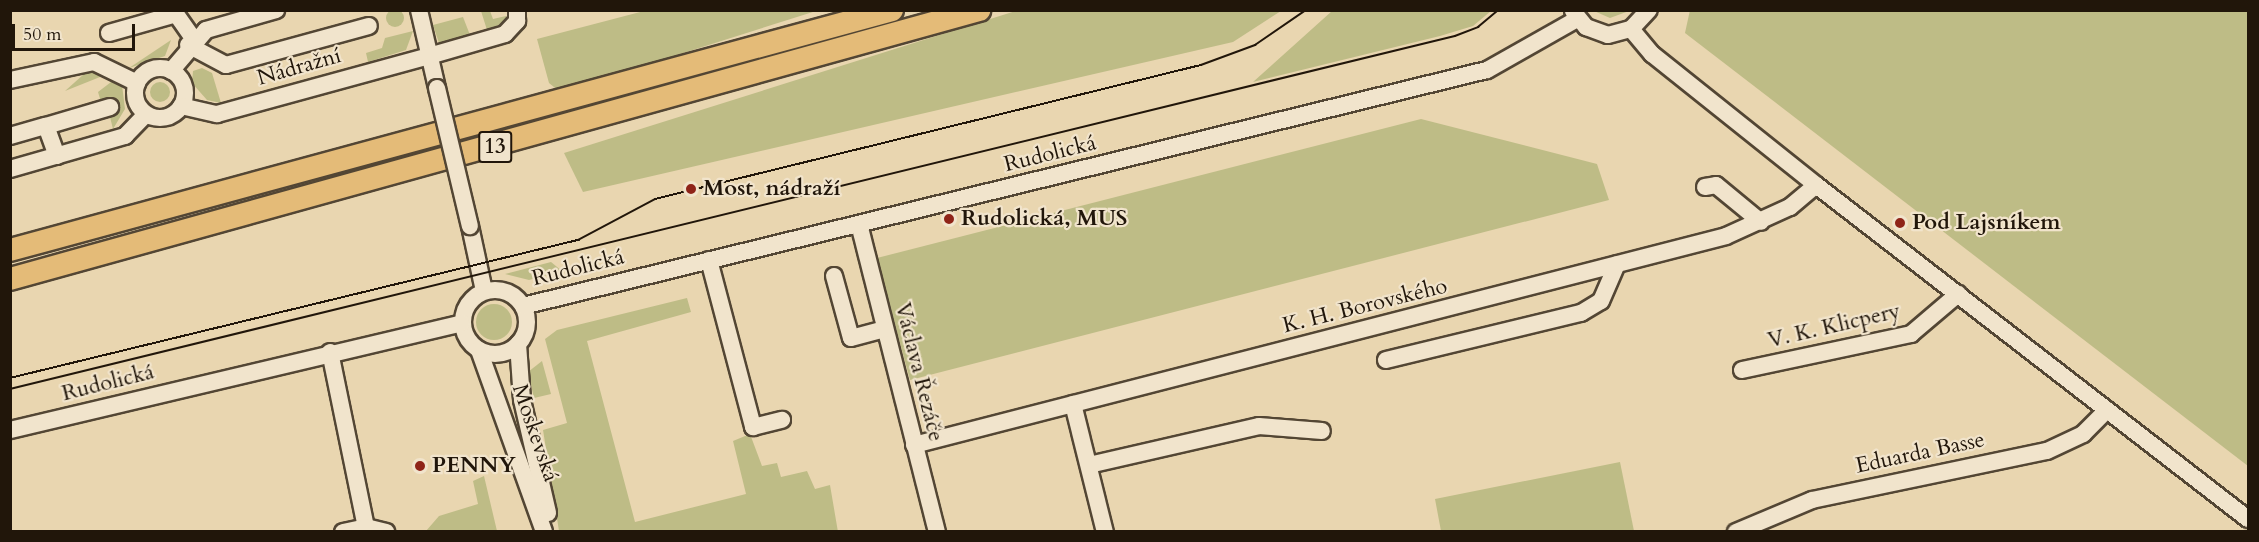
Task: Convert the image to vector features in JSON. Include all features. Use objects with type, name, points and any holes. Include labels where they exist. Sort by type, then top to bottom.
[{"type":"highway","name":"13","points":[[10,250],[892,10]]},
{"type":"highway","name":"13","points":[[10,279],[979,10]]},
{"type":"street","points":[[171,71],[191,42],[206,30],[276,10]]},
{"type":"street","points":[[419,10],[484,291],[468,303],[462,323],[479,350],[500,354],[518,344]]},
{"type":"street","name":"Nádražní","points":[[181,106],[217,114],[429,56],[505,34],[517,21],[517,10]]},
{"type":"street","points":[[1575,15],[1608,35],[1631,29],[1649,10]]},
{"type":"street","points":[[109,33],[177,12],[191,42],[226,65],[369,26]]},
{"type":"street","name":"Rudolická","points":[[523,306],[1487,70],[1575,15]]},
{"type":"street","points":[[1631,29],[1652,54],[1816,185],[2248,519]]},
{"type":"street","points":[[10,80],[94,62],[137,83]]},
{"type":"street","points":[[152,70],[171,71],[184,87],[181,106],[165,117],[146,114],[136,98],[137,83],[152,70]]},
{"type":"street","points":[[10,136],[110,108]]},
{"type":"street","points":[[10,169],[125,136],[146,114]]},
{"type":"street","points":[[46,126],[57,156]]},
{"type":"street","points":[[1705,186],[1716,185],[1761,222]]},
{"type":"street","name":"K. H. Borovského","points":[[914,445],[1617,264],[1761,222],[1816,185]]},
{"type":"street","name":"Václava Řezáče","points":[[860,224],[884,329],[937,531]]},
{"type":"street","points":[[709,260],[753,427],[782,420]]},
{"type":"street","points":[[1386,360],[1581,313],[1601,301],[1617,264]]},
{"type":"street","points":[[834,276],[850,338],[884,329]]},
{"type":"street","name":"Rudolická","points":[[484,291],[502,290],[523,306],[527,326],[518,344]]},
{"type":"street","name":"V. K. Klicpery","points":[[1742,370],[1911,334],[1958,294]]},
{"type":"street","name":"Rudolická","points":[[10,430],[330,352],[462,323]]},
{"type":"street","name":"Moskevská","points":[[518,344],[522,400],[551,531]]},
{"type":"street","name":"Moskevská","points":[[479,350],[544,531]]},
{"type":"street","points":[[330,352],[366,527]]},
{"type":"street","points":[[1073,405],[1105,531]]},
{"type":"street","name":"Eduarda Basse","points":[[1736,531],[1812,500],[2047,451],[2083,434],[2108,410]]},
{"type":"street","points":[[1089,465],[1258,426],[1322,431]]},
{"type":"street","points":[[344,531],[366,527],[386,531]]},
{"type":"shaded area","points":[[395,9],[401,12],[404,18],[401,24],[395,27],[389,24],[386,18],[389,12]]},
{"type":"shaded area","points":[[1019,10],[1281,11],[1233,42],[583,192],[564,153]]},
{"type":"shaded area","points":[[1690,10],[2248,11],[2248,466],[1685,33]]},
{"type":"shaded area","points":[[481,11],[490,11],[493,19],[506,16],[506,22],[487,30]]},
{"type":"shaded area","points":[[644,11],[816,11],[560,92],[549,83],[537,39]]},
{"type":"shaded area","points":[[1332,11],[1491,11],[1473,26],[1440,36],[1253,82]]},
{"type":"shaded area","points":[[1594,11],[1629,11],[1610,18]]},
{"type":"shaded area","points":[[463,17],[470,35],[439,43],[433,25]]},
{"type":"shaded area","points":[[413,31],[406,50],[368,62],[366,53],[382,48],[385,38]]},
{"type":"shaded area","points":[[171,40],[165,56],[129,68]]},
{"type":"shaded area","points":[[202,68],[212,73],[221,103],[207,100],[192,83],[193,71]]},
{"type":"shaded area","points":[[93,72],[105,75],[65,91],[84,74]]},
{"type":"shaded area","points":[[115,79],[122,85],[125,109],[113,129],[110,117],[116,110],[101,102],[98,92]]},
{"type":"shaded area","points":[[160,82],[167,85],[170,92],[167,99],[160,102],[153,99],[150,92],[153,85]]},
{"type":"shaded area","points":[[1421,119],[1597,164],[1609,200],[910,380],[877,258]]},
{"type":"shaded area","points":[[551,262],[562,271],[529,280],[505,274]]},
{"type":"shaded area","points":[[687,298],[691,312],[587,341],[635,522],[746,494],[733,441],[750,434],[762,466],[777,463],[781,477],[807,471],[815,489],[830,485],[838,532],[559,531],[543,430],[567,423],[545,339],[557,330]]},
{"type":"shaded area","points":[[494,304],[507,309],[512,322],[507,335],[494,340],[481,335],[476,322],[481,309]]},
{"type":"shaded area","points":[[542,361],[551,394],[534,398],[528,372]]},
{"type":"shaded area","points":[[1620,462],[1634,531],[1441,531],[1435,499]]},
{"type":"shaded area","points":[[484,476],[497,531],[426,531],[439,516],[478,504],[473,481]]},
{"type":"tram line","points":[[10,378],[578,240],[655,199],[1201,65],[1255,45],[1306,10]]},
{"type":"tram line","points":[[10,389],[1455,36],[1478,27],[1498,10]]},
{"type":"place","name":"Most, nádraží","points":[[691,189]]},
{"type":"place","name":"Rudolická, MUS","points":[[949,219]]},
{"type":"place","name":"Pod Lajsníkem","points":[[1900,223]]},
{"type":"place","name":"PENNY","points":[[420,466]]}]
